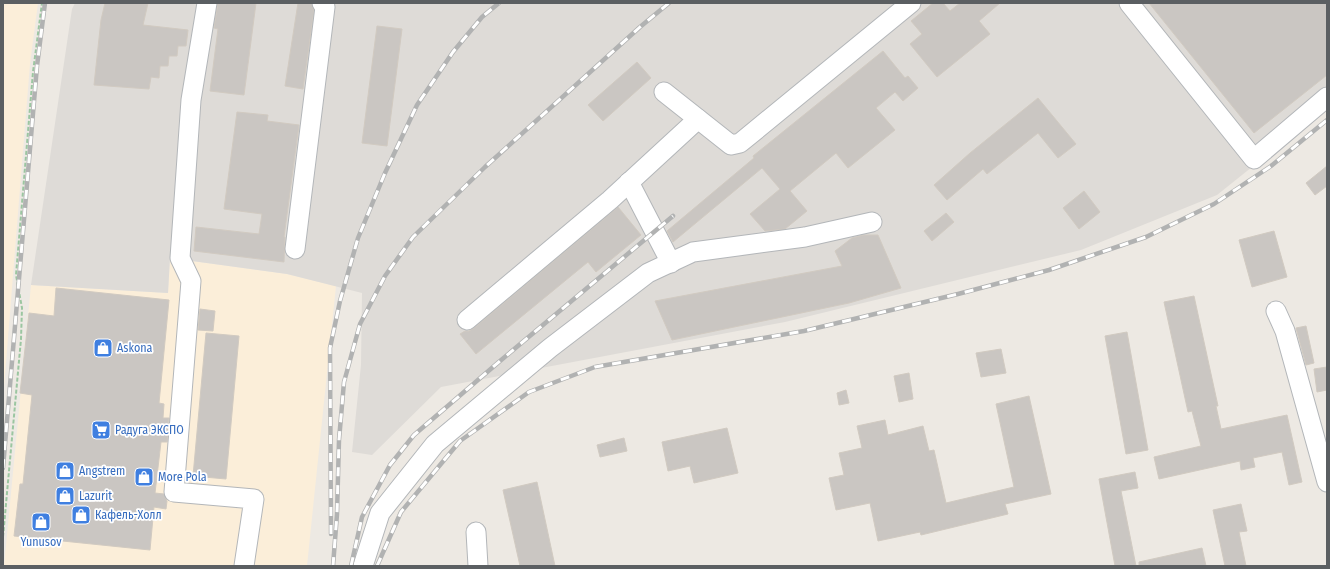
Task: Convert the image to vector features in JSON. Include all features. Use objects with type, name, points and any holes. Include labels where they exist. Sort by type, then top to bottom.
[{"type":"lane","points":[[207,3],[190,108],[180,258],[191,281],[174,492],[254,499],[244,566]]},
{"type":"lane","points":[[295,249],[326,7],[322,3]]},
{"type":"lane","points":[[664,92],[731,145],[740,143],[911,3]]},
{"type":"lane","points":[[1129,3],[1254,159],[1327,97]]},
{"type":"lane","points":[[466,320],[610,200],[698,118]]},
{"type":"lane","points":[[629,182],[671,263]]},
{"type":"lane","points":[[363,566],[380,513],[435,444],[550,348],[648,273],[693,252],[805,237],[872,222]]},
{"type":"lane","points":[[1276,311],[1285,331],[1327,482]]},
{"type":"lane","points":[[476,532],[478,566]]},
{"type":"path","points":[[3,537],[21,339],[22,308],[16,275],[33,72],[42,3]]},
{"type":"shaded area","points":[[3,3],[38,3],[30,64],[3,400]]},
{"type":"shaded area","points":[[75,3],[1327,3],[1327,107],[1217,195],[1081,250],[785,322],[441,387],[372,455],[352,452],[361,365],[362,293],[287,274],[170,258],[168,293],[31,285],[72,9]]},
{"type":"shaded area","points":[[170,258],[287,274],[336,286],[307,566],[4,566],[31,285],[168,293]]},
{"type":"building","points":[[105,3],[148,3],[143,25],[188,30],[186,46],[178,46],[177,56],[169,56],[168,66],[160,66],[159,78],[151,77],[149,89],[94,85],[101,20]]},
{"type":"building","points":[[218,3],[256,3],[244,95],[210,91],[218,29],[214,28]]},
{"type":"building","points":[[298,3],[311,3],[314,10],[303,89],[285,86]]},
{"type":"building","points":[[933,3],[943,3],[950,11],[960,3],[1000,3],[979,21],[990,34],[937,77],[910,44],[922,34],[911,21]]},
{"type":"building","points":[[1149,3],[1327,3],[1327,75],[1254,133]]},
{"type":"building","points":[[377,26],[402,29],[387,146],[362,143]]},
{"type":"building","points":[[883,51],[905,78],[908,76],[918,88],[903,101],[895,92],[876,108],[895,130],[848,168],[836,153],[790,191],[807,211],[785,229],[765,231],[750,214],[780,189],[762,168],[673,242],[667,231],[754,158],[753,156]]},
{"type":"building","points":[[637,62],[651,78],[603,121],[588,105]]},
{"type":"building","points":[[1038,98],[1076,144],[1058,158],[1038,133],[987,174],[983,169],[947,200],[934,185],[970,153]]},
{"type":"building","points":[[237,112],[268,115],[267,121],[299,125],[284,237],[284,262],[194,251],[196,227],[259,234],[262,214],[224,209]]},
{"type":"building","points":[[1327,166],[1327,186],[1315,195],[1306,183]]},
{"type":"building","points":[[1084,191],[1100,212],[1079,229],[1063,208]]},
{"type":"building","points":[[618,207],[641,235],[596,272],[588,262],[476,354],[460,334],[474,328]]},
{"type":"building","points":[[946,213],[954,222],[932,241],[924,231]]},
{"type":"building","points":[[1274,231],[1287,277],[1252,287],[1239,240]]},
{"type":"building","points":[[864,235],[878,235],[901,288],[849,303],[672,340],[655,301],[842,266],[835,251],[852,238]]},
{"type":"building","name":"Радуга ЭКСПО","points":[[56,288],[169,300],[159,403],[164,404],[163,418],[169,418],[167,442],[161,442],[155,493],[164,494],[167,501],[166,509],[154,507],[150,550],[14,536],[20,484],[23,484],[32,395],[20,393],[29,313],[54,316]]},
{"type":"building","points":[[1194,296],[1218,406],[1216,406],[1221,429],[1287,415],[1302,482],[1289,485],[1282,452],[1253,458],[1255,467],[1241,470],[1240,461],[1159,479],[1154,457],[1201,446],[1192,411],[1188,412],[1164,302]]},
{"type":"building","points":[[200,309],[215,311],[213,331],[198,330]]},
{"type":"building","points":[[1306,326],[1314,363],[1306,365],[1296,328]]},
{"type":"building","points":[[1127,332],[1148,450],[1126,454],[1105,336]]},
{"type":"building","points":[[206,333],[239,336],[226,479],[193,476]]},
{"type":"building","points":[[1001,349],[1006,373],[981,377],[976,353]]},
{"type":"building","points":[[1327,367],[1327,390],[1317,392],[1314,369]]},
{"type":"building","points":[[909,373],[913,399],[899,402],[894,376]]},
{"type":"building","points":[[846,390],[849,403],[839,405],[837,393]]},
{"type":"building","points":[[1029,396],[1051,494],[1005,504],[1008,514],[921,535],[920,532],[878,541],[870,503],[836,510],[829,478],[844,475],[839,453],[862,448],[857,426],[885,420],[888,435],[923,426],[929,451],[934,450],[946,503],[1014,487],[996,404]]},
{"type":"building","points":[[727,428],[738,473],[694,483],[690,466],[668,471],[662,442]]},
{"type":"building","points":[[624,438],[627,451],[600,457],[597,445]]},
{"type":"building","points":[[1135,472],[1138,488],[1121,491],[1136,566],[1115,566],[1099,479]]},
{"type":"building","points":[[537,482],[555,566],[520,566],[503,490]]},
{"type":"building","points":[[1241,504],[1247,531],[1239,532],[1246,566],[1225,566],[1213,510]]},
{"type":"building","points":[[1202,548],[1206,566],[1139,566],[1139,562]]},
{"type":"railway","points":[[3,468],[37,66],[45,3]]},
{"type":"railway","points":[[331,534],[330,348],[340,301],[358,238],[385,173],[417,105],[453,52],[482,17],[499,3]]},
{"type":"railway","points":[[333,566],[337,514],[339,440],[344,382],[360,324],[385,276],[413,237],[485,167],[640,27],[669,3]]},
{"type":"railway","points":[[377,566],[401,512],[460,441],[529,392],[595,367],[804,331],[958,294],[1049,270],[1146,237],[1214,204],[1271,166],[1327,120]]},
{"type":"railway","points":[[351,566],[362,517],[390,465],[414,435],[673,216]]},
{"type":"place","name":"Askona","points":[[103,348]]},
{"type":"place","name":"Радуга ЭКСПО","points":[[101,430]]},
{"type":"place","name":"Angstrem","points":[[65,471]]},
{"type":"place","name":"More Pola","points":[[144,477]]},
{"type":"place","name":"Lazurit","points":[[65,496]]},
{"type":"place","name":"Кафель-Холл","points":[[81,515]]},
{"type":"place","name":"Yunusov","points":[[41,522]]}]
